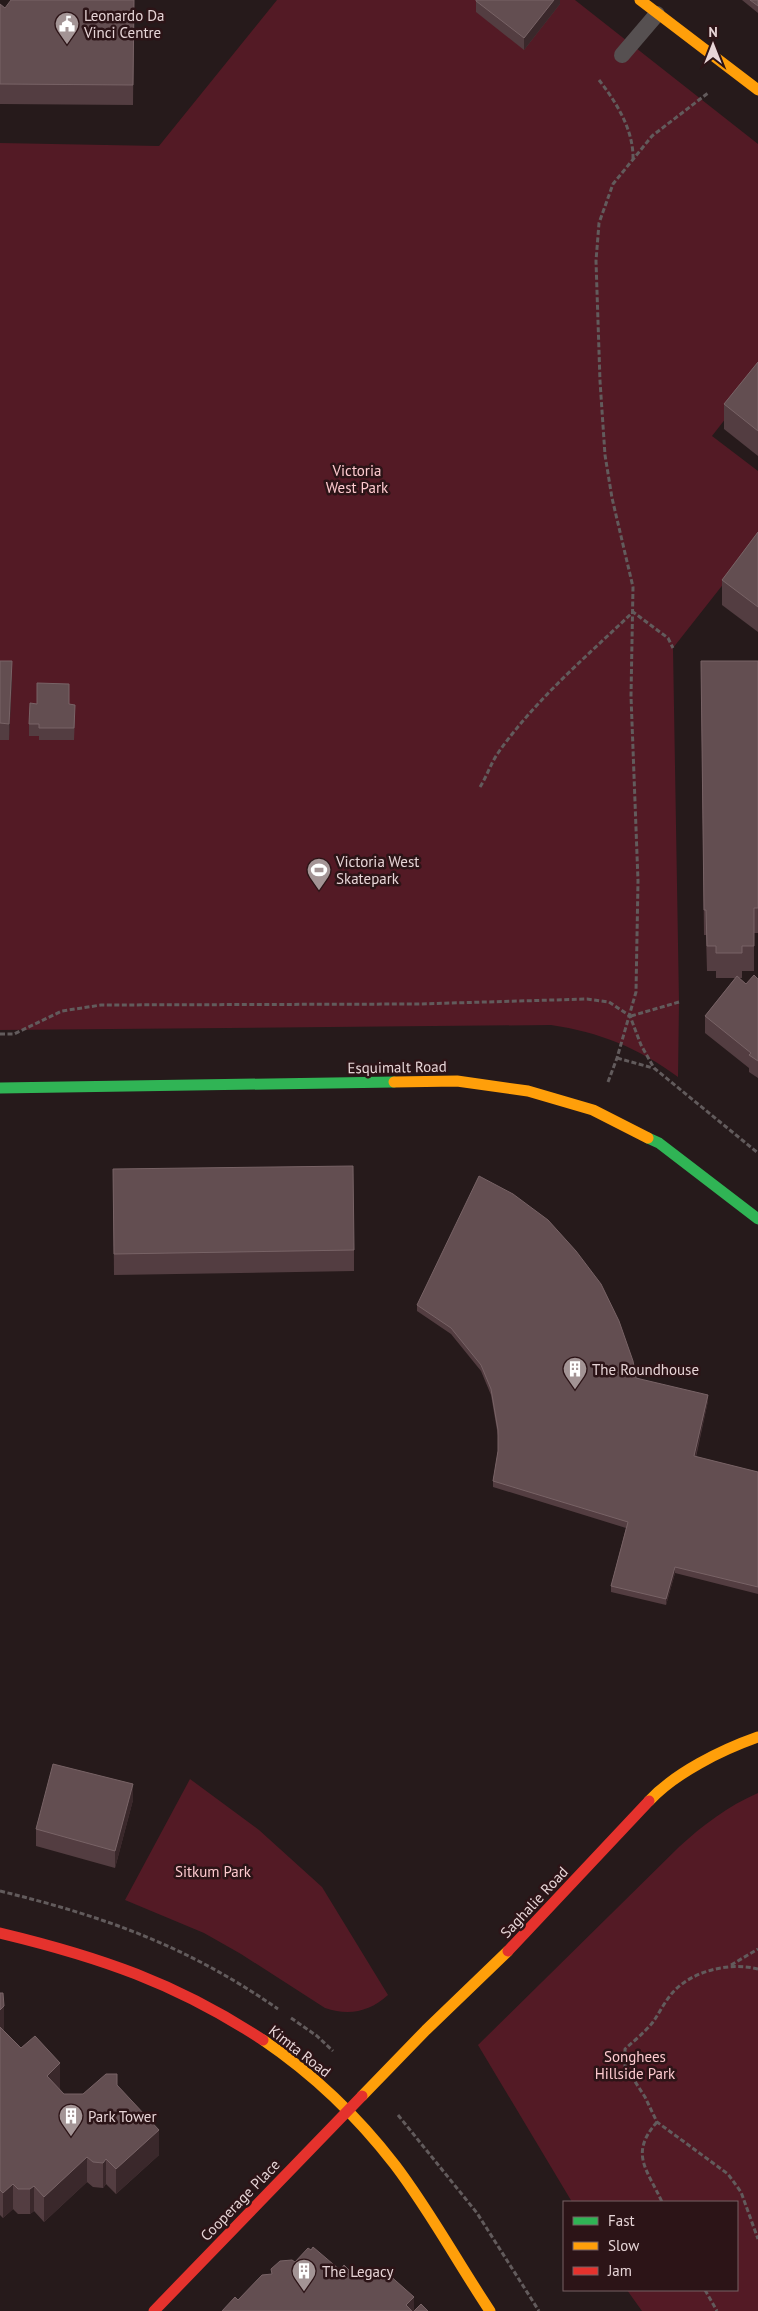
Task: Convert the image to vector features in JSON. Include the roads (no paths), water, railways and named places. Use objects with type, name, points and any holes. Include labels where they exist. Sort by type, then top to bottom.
[{"type":"street","points":[[640,0],[758,90]]},
{"type":"street","name":"Esquimalt Road","points":[[0,1088],[457,1081],[528,1090],[593,1110],[659,1143],[758,1219]]},
{"type":"street","name":"Saghalie Road","points":[[348,2110],[426,2030],[490,1972],[662,1787],[730,1747],[758,1737]]},
{"type":"street","name":"Kimta Road","points":[[0,1933],[106,1962],[172,1988],[248,2030],[297,2064],[348,2110],[394,2165],[490,2311]]},
{"type":"street","name":"Cooperage Place","points":[[154,2311],[348,2110]]},
{"type":"lane","points":[[622,56],[657,14]]},
{"type":"place","name":"Leonardo Da Vinci Centre","points":[[67,45]]},
{"type":"place","name":"Victoria West Skatepark","points":[[319,891]]},
{"type":"place","name":"The Roundhouse","points":[[575,1390]]},
{"type":"place","name":"Park Tower","points":[[71,2137]]},
{"type":"place","name":"The Legacy","points":[[304,2292]]},
{"type":"park label","name":"Victoria West Park","points":[[357,478]]},
{"type":"park label","name":"Sitkum Park","points":[[213,1871]]},
{"type":"park label","name":"Songhees Hillside Park","points":[[635,2064]]}]
